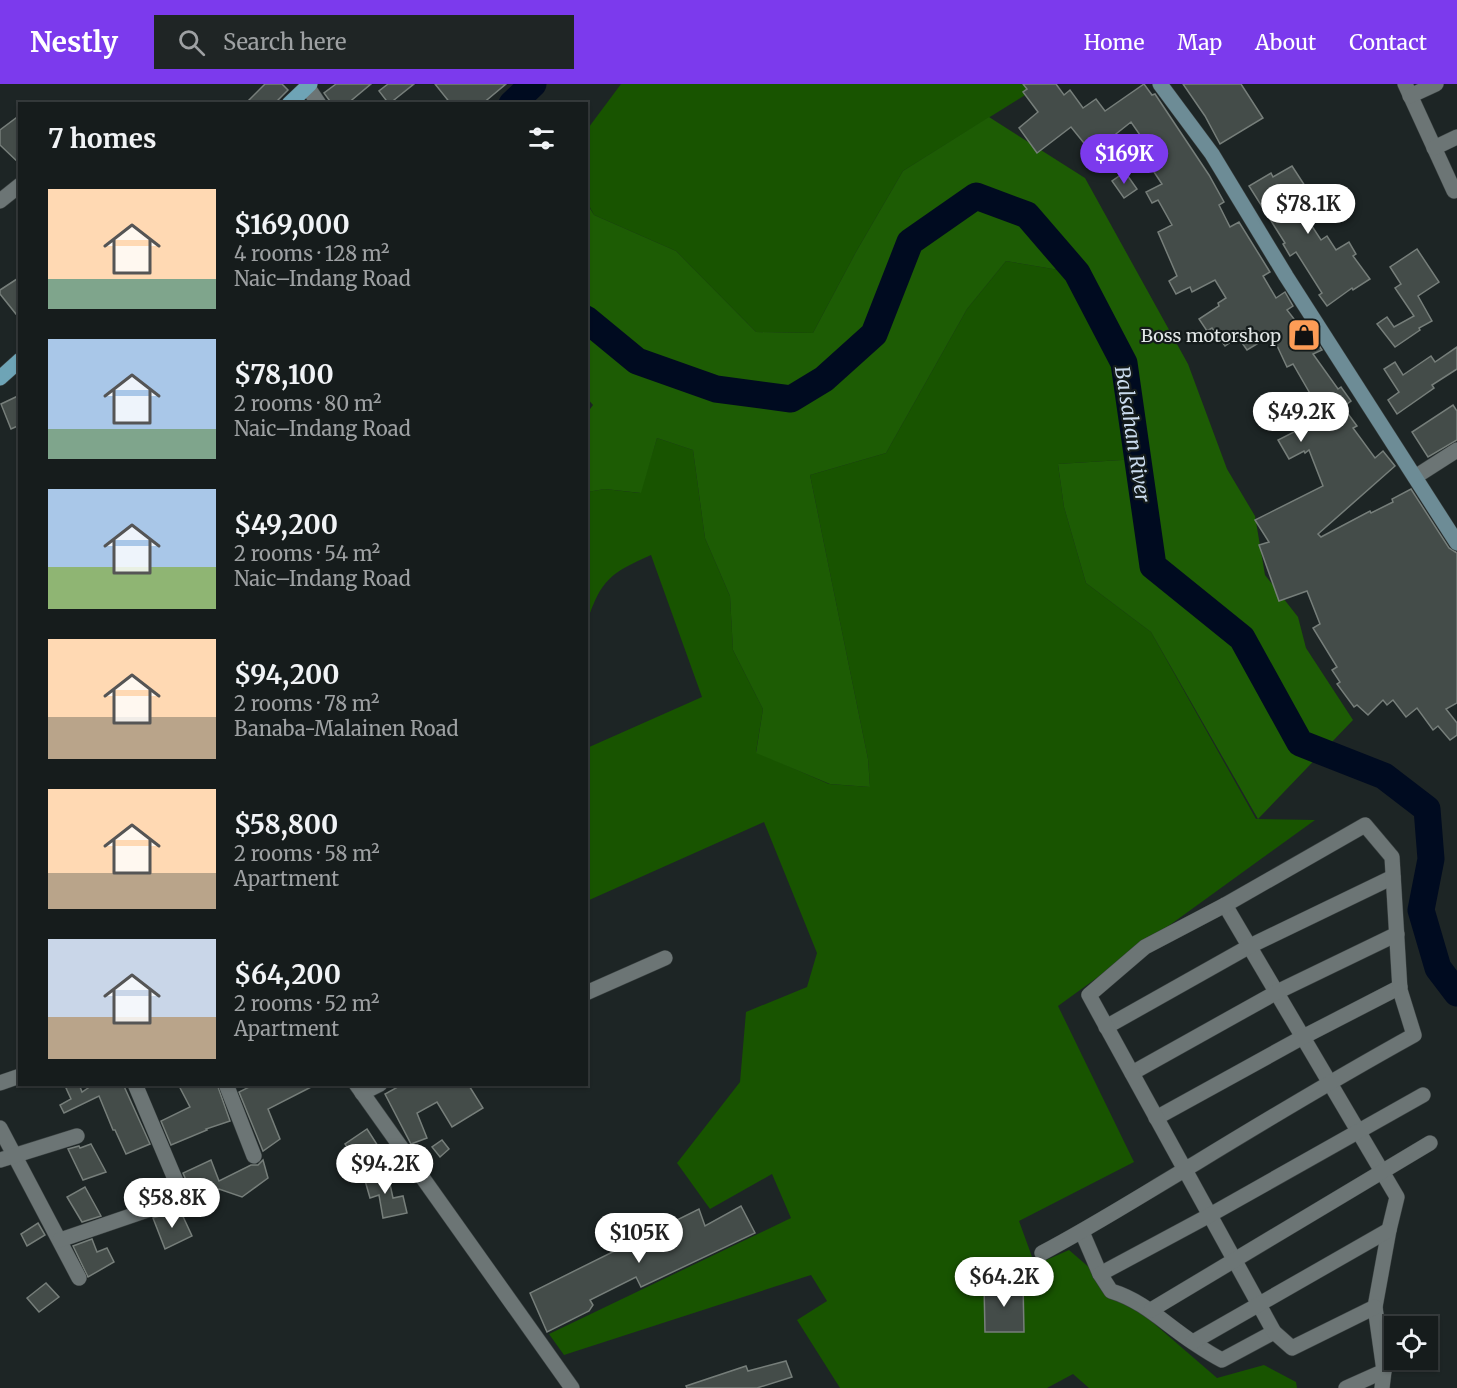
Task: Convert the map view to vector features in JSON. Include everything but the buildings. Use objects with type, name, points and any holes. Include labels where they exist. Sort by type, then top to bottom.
[{"type":"main road","points":[[1160,84],[1212,154],[1286,276],[1457,543]]},
{"type":"main road","points":[[291,102],[308,85]]},
{"type":"main road","points":[[0,378],[18,366]]},
{"type":"street","points":[[1436,84],[1407,90],[1454,190],[1457,189]]},
{"type":"street","points":[[308,85],[319,102]]},
{"type":"street","points":[[1434,148],[1457,137]]},
{"type":"street","points":[[0,201],[18,187]]},
{"type":"street","points":[[1415,477],[1457,450]]},
{"type":"street","points":[[1042,1253],[1082,1232],[1185,1170],[1330,1082],[1414,1035],[1400,987],[1392,857],[1365,825],[1225,905],[1145,947],[1089,995],[1156,1118],[1185,1170],[1260,1305],[1274,1332],[1292,1348],[1375,1307]]},
{"type":"street","points":[[1106,1027],[1250,946],[1394,877]]},
{"type":"street","points":[[1225,905],[1397,1197],[1375,1307],[1384,1371],[1382,1388]]},
{"type":"street","points":[[1132,1073],[1277,992],[1397,934]]},
{"type":"street","points":[[588,992],[665,958]]},
{"type":"street","points":[[1156,1118],[1303,1037],[1400,987]]},
{"type":"street","points":[[0,1083],[18,1077]]},
{"type":"street","points":[[60,1240],[183,1198],[136,1086]]},
{"type":"street","points":[[227,1086],[254,1156]]},
{"type":"street","points":[[359,1089],[572,1388]]},
{"type":"street","points":[[1100,1274],[1424,1095]]},
{"type":"street","points":[[0,1128],[79,1278]]},
{"type":"street","points":[[0,1160],[77,1136]]},
{"type":"street","points":[[1150,1310],[1430,1143]]},
{"type":"street","points":[[1193,1342],[1389,1230]]},
{"type":"street","points":[[1082,1232],[1100,1274],[1111,1291],[1128,1296],[1222,1360],[1274,1332]]},
{"type":"street","points":[[1346,1388],[1384,1371]]},
{"type":"green space","points":[[621,84],[1024,84],[1030,92],[903,171],[813,333],[756,332],[676,251],[594,215],[588,204],[588,128]]},
{"type":"green space","points":[[989,117],[1085,178],[1188,364],[1227,469],[1255,516],[1265,575],[1298,617],[1306,648],[1353,720],[1258,819],[1151,632],[1086,583],[1064,507],[1058,464],[1138,459],[1124,363],[1077,273],[1006,261],[967,309],[886,453],[810,475],[868,759],[870,787],[830,784],[756,753],[763,709],[733,650],[730,596],[705,538],[693,450],[657,438],[641,493],[605,489],[588,492],[588,412],[593,405],[588,399],[588,205],[594,215],[676,251],[756,332],[813,333],[903,171]]},
{"type":"green space","points":[[1006,261],[1077,273],[1124,363],[1138,459],[1058,464],[1064,507],[1086,583],[1151,632],[1256,819],[1315,820],[1058,1006],[1134,1162],[1019,1221],[1035,1265],[1069,1250],[1217,1378],[1264,1365],[1296,1382],[1297,1388],[1089,1388],[1073,1374],[1047,1388],[840,1388],[797,1320],[827,1301],[811,1275],[564,1355],[549,1334],[791,1218],[772,1174],[710,1209],[677,1163],[740,1082],[746,1012],[807,987],[817,953],[764,822],[588,901],[588,748],[702,697],[651,555],[626,567],[609,579],[597,596],[588,619],[588,492],[605,489],[640,493],[657,438],[693,450],[705,538],[730,596],[733,650],[763,709],[756,752],[829,784],[870,787],[868,759],[810,475],[886,453],[967,309]]},
{"type":"waterway","name":"Balsahan River","points":[[514,102],[533,84]]},
{"type":"waterway","name":"Balsahan River","points":[[588,321],[637,361],[716,389],[791,399],[824,379],[874,334],[910,242],[976,196],[1027,215],[1077,273],[1124,363],[1153,566],[1242,638],[1300,743],[1384,776],[1427,809],[1431,859],[1421,910],[1438,968],[1457,993]]},
{"type":"place","name":"Boss motorshop","points":[[1304,335]]}]
